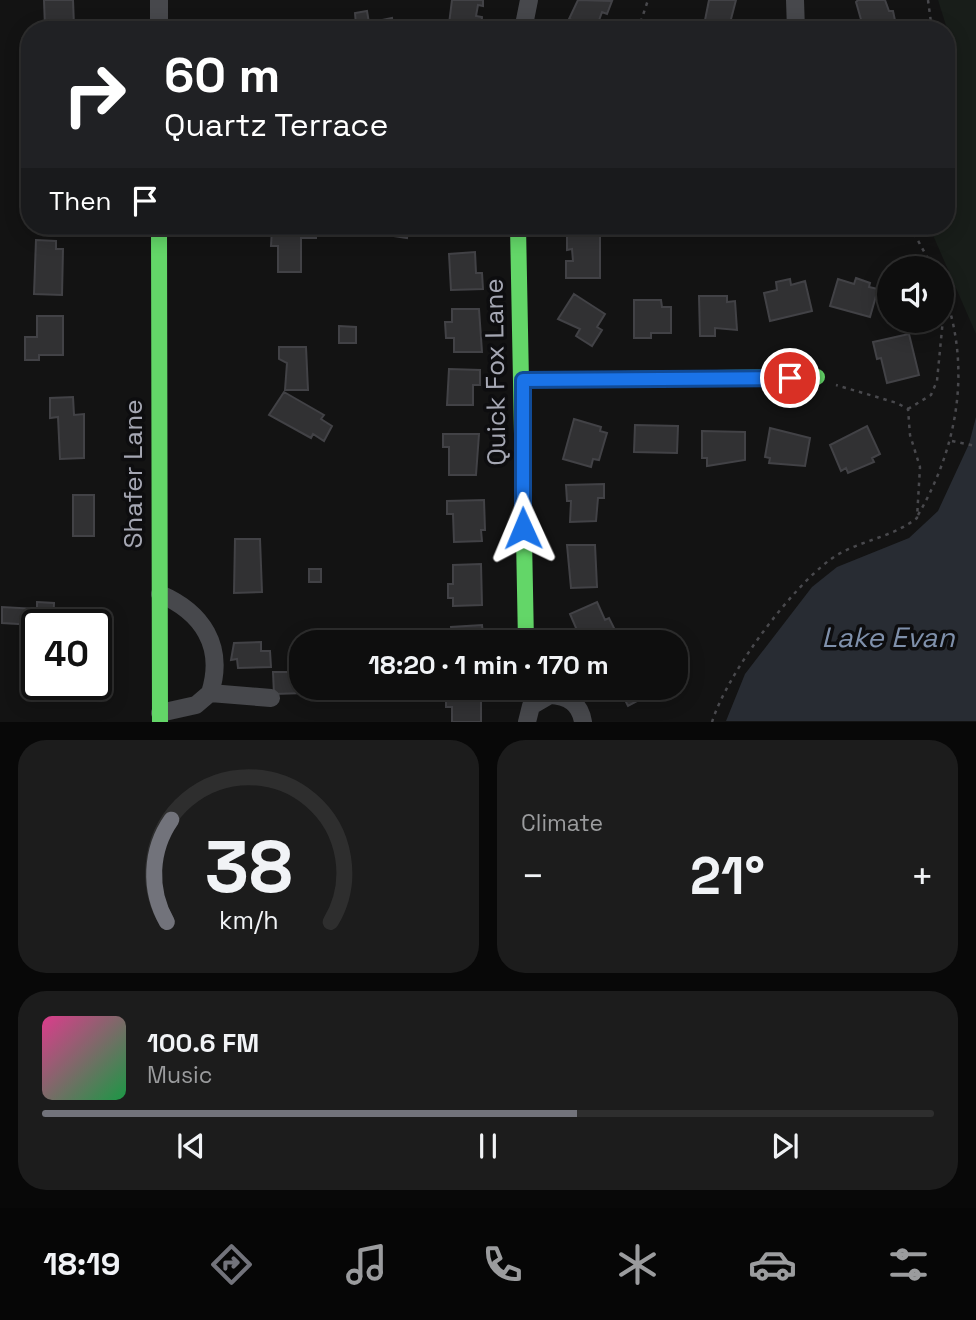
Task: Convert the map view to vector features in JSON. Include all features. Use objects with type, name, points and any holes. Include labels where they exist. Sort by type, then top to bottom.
[{"type":"street","points":[[159,0],[159,21]]},
{"type":"street","points":[[525,21],[529,0]]},
{"type":"street","points":[[795,0],[796,21]]},
{"type":"street","name":"Shafer Lane","points":[[159,235],[160,717]]},
{"type":"street","name":"Quick Fox Lane","points":[[518,235],[526,630]]},
{"type":"street","points":[[523,380],[817,377]]},
{"type":"street","points":[[160,594],[189,609],[208,637],[214,665],[209,693],[196,705],[160,717]]},
{"type":"street","points":[[209,693],[271,698]]},
{"type":"street","points":[[527,722],[534,700]]},
{"type":"street","points":[[572,700],[579,708],[583,722]]},
{"type":"path","points":[[641,21],[648,0]]},
{"type":"path","points":[[928,0],[931,21]]},
{"type":"path","points":[[915,235],[926,256]]},
{"type":"path","points":[[908,410],[931,395],[937,382],[942,333]]},
{"type":"path","points":[[712,722],[719,699],[760,637],[831,559],[862,542],[900,531],[917,518],[937,484],[952,441],[959,364],[953,333]]},
{"type":"path","points":[[817,377],[897,403],[908,410]]},
{"type":"path","points":[[908,410],[911,435],[920,467],[917,518]]},
{"type":"path","points":[[952,441],[976,446]]},
{"type":"shaded area","points":[[938,0],[976,0],[976,334],[954,283],[954,256],[942,256],[933,235],[955,235],[955,21],[945,21]]},
{"type":"water","name":"Lake Evan","points":[[976,417],[976,721],[726,721],[745,674],[812,587],[837,567],[909,538],[938,511],[969,444]]},
{"type":"building","points":[[44,0],[73,0],[74,21],[45,21]]},
{"type":"building","points":[[452,0],[483,0],[483,6],[478,5],[476,16],[482,17],[482,21],[449,21]]},
{"type":"building","points":[[578,0],[612,1],[607,14],[602,12],[599,21],[569,19]]},
{"type":"building","points":[[709,0],[736,0],[731,21],[705,21]]},
{"type":"building","points":[[885,0],[889,11],[893,11],[895,21],[861,21],[856,2]]},
{"type":"building","points":[[367,11],[369,21],[356,21],[355,13]]},
{"type":"building","points":[[272,235],[316,235],[316,238],[301,238],[301,272],[278,272],[278,246],[271,246]]},
{"type":"building","points":[[567,235],[600,235],[600,278],[566,278],[566,261],[573,261],[572,249],[567,250]]},
{"type":"building","points":[[36,240],[56,241],[56,249],[63,249],[62,295],[34,294]]},
{"type":"building","points":[[475,252],[476,273],[482,273],[483,289],[451,290],[449,254]]},
{"type":"building","points":[[856,278],[877,289],[870,317],[830,306],[838,279],[854,284]]},
{"type":"building","points":[[790,279],[791,285],[805,281],[812,311],[770,321],[764,293],[777,290],[776,282]]},
{"type":"building","points":[[574,294],[605,314],[597,327],[602,330],[592,346],[576,336],[580,329],[558,319]]},
{"type":"building","points":[[699,296],[727,296],[727,302],[735,301],[737,330],[715,328],[715,336],[700,336]]},
{"type":"building","points":[[634,300],[661,300],[662,307],[671,307],[671,333],[651,333],[651,338],[634,338]]},
{"type":"building","points":[[452,309],[479,309],[482,352],[454,352],[454,338],[446,338],[445,322],[452,322]]},
{"type":"building","points":[[37,316],[63,316],[63,355],[39,355],[39,360],[25,360],[25,337],[37,337]]},
{"type":"building","points":[[339,326],[356,327],[356,343],[339,343]]},
{"type":"building","points":[[909,334],[919,375],[887,383],[881,358],[877,359],[873,342]]},
{"type":"building","points":[[279,347],[306,347],[308,390],[285,390],[287,363],[279,359]]},
{"type":"building","points":[[449,369],[480,370],[480,385],[473,385],[473,405],[447,405]]},
{"type":"building","points":[[284,392],[324,415],[321,419],[332,426],[324,441],[313,434],[311,438],[269,415]]},
{"type":"building","points":[[73,397],[74,415],[84,414],[84,458],[60,459],[58,417],[50,418],[50,398]]},
{"type":"building","points":[[574,419],[601,427],[600,431],[607,433],[599,460],[593,459],[591,467],[563,459]]},
{"type":"building","points":[[635,425],[678,426],[677,453],[634,452]]},
{"type":"building","points":[[867,426],[880,454],[872,458],[874,462],[848,473],[846,468],[841,471],[830,445]]},
{"type":"building","points":[[770,428],[810,438],[805,466],[769,463],[770,458],[765,457]]},
{"type":"building","points":[[702,431],[745,432],[745,460],[707,466],[707,458],[702,458]]},
{"type":"building","points":[[443,434],[479,434],[476,475],[449,475],[449,447],[443,447]]},
{"type":"building","points":[[604,484],[604,498],[598,498],[596,521],[570,522],[571,501],[567,501],[566,485]]},
{"type":"building","points":[[73,495],[94,495],[94,536],[73,536]]},
{"type":"building","points":[[484,500],[485,530],[481,530],[482,541],[454,542],[453,514],[447,514],[447,501]]},
{"type":"building","points":[[235,539],[260,539],[262,592],[234,593]]},
{"type":"building","points":[[567,545],[595,545],[597,587],[571,588]]},
{"type":"building","points":[[481,564],[482,605],[453,606],[453,598],[448,598],[448,584],[453,584],[453,565]]},
{"type":"building","points":[[309,569],[321,569],[321,582],[309,582]]},
{"type":"building","points":[[37,602],[54,603],[54,609],[37,609]]},
{"type":"building","points":[[597,602],[605,620],[609,618],[615,630],[577,630],[570,614]]},
{"type":"building","points":[[2,607],[37,609],[21,609],[21,624],[2,623]]},
{"type":"building","points":[[482,625],[483,630],[451,630],[451,627]]},
{"type":"building","points":[[261,642],[261,651],[270,651],[271,667],[238,668],[237,659],[231,660],[234,643]]},
{"type":"building","points":[[273,672],[289,672],[289,694],[274,694]]},
{"type":"building","points":[[446,700],[481,700],[481,722],[452,722],[452,707],[446,707]]},
{"type":"building","points":[[625,700],[639,700],[628,706]]},
{"type":"traffic: fast","points":[[159,235],[160,722]]},
{"type":"traffic: fast","points":[[518,235],[526,630]]},
{"type":"traffic: fast","points":[[523,380],[817,377]]},
{"type":"route","points":[[523,528],[523,380],[790,378]]}]
